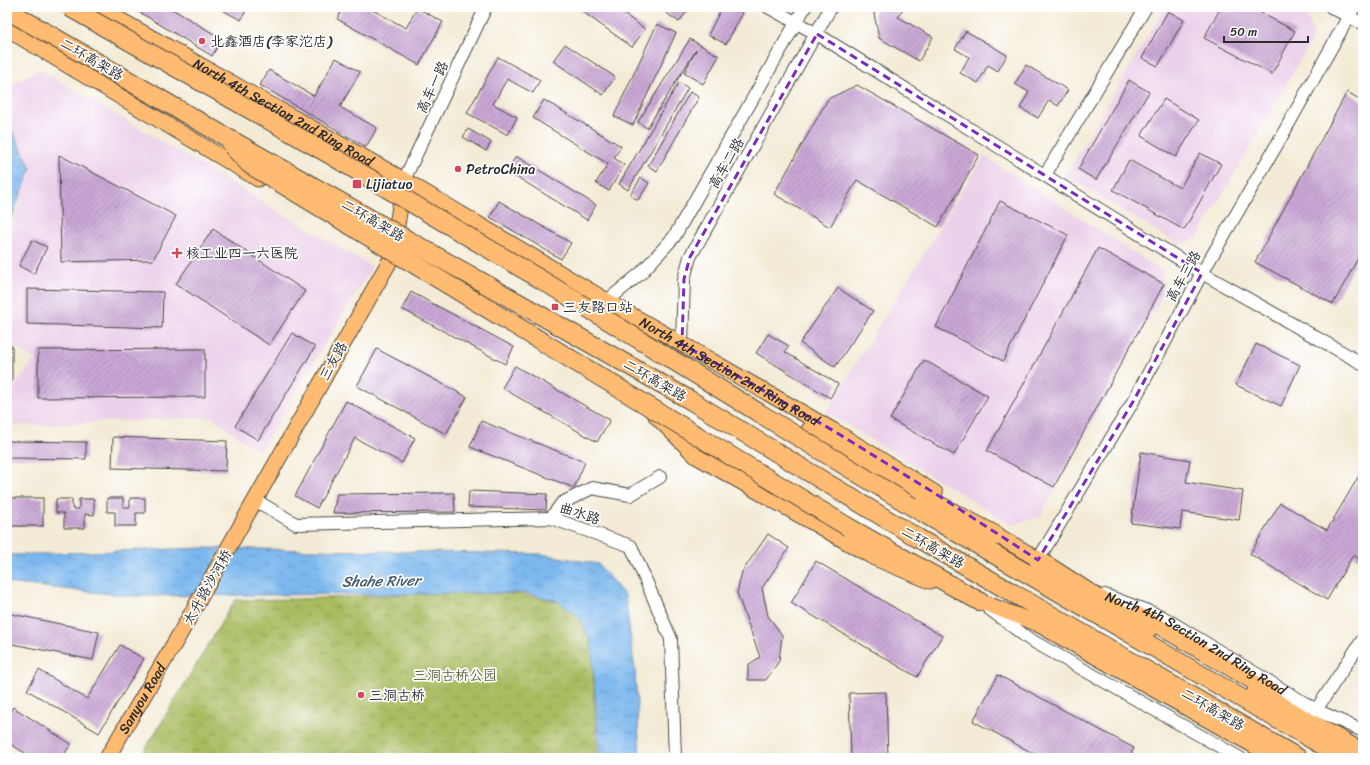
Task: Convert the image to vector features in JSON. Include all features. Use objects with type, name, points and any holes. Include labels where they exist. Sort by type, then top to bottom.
[{"type":"highway","name":"二环高架路","points":[[69,7],[327,154],[545,282],[913,507],[1344,758]]},
{"type":"highway","name":"二环高架路","points":[[7,10],[219,133],[690,400],[891,523],[1298,758]]},
{"type":"highway","points":[[219,133],[249,164],[848,527],[979,601]]},
{"type":"highway","points":[[327,154],[362,166],[810,431],[933,502],[996,536]]},
{"type":"highway","points":[[1038,560],[1143,627],[1363,753]]},
{"type":"main road","name":"North 4th Section 2nd Ring Road","points":[[97,7],[404,180],[607,301],[834,431],[936,494],[996,536],[1105,595],[1313,712],[1363,745]]},
{"type":"main road","points":[[7,29],[650,410],[696,456],[875,558],[1036,623],[1276,758]]},
{"type":"main road","name":"三友路","points":[[236,534],[392,257],[404,180]]},
{"type":"main road","name":"太升路沙河桥","points":[[177,639],[236,534]]},
{"type":"main road","name":"Sanyou Road","points":[[107,758],[177,639]]},
{"type":"street","name":"高车一路","points":[[404,180],[486,7]]},
{"type":"street","points":[[768,7],[817,34],[1202,272],[1363,364]]},
{"type":"street","name":"高车二路","points":[[607,301],[641,273],[674,237],[805,7]]},
{"type":"street","name":"高车二路","points":[[682,344],[684,279],[690,257],[831,7]]},
{"type":"street","points":[[1045,176],[1146,7]]},
{"type":"street","points":[[1331,7],[1351,12],[1363,24]]},
{"type":"street","name":"高车三路","points":[[1038,560],[1134,400],[1202,272],[1279,141],[1351,12]]},
{"type":"street","points":[[551,518],[562,503],[592,488],[630,495],[660,477]]},
{"type":"street","name":"曲水路","points":[[255,500],[296,524],[551,518],[631,546],[671,639],[675,758]]},
{"type":"street","points":[[979,601],[1029,639],[1240,758]]},
{"type":"street","points":[[1363,639],[1313,712],[1363,731]]},
{"type":"highlighted area","points":[[817,34],[1202,273],[1134,400],[1038,560],[936,494],[834,431],[682,344],[684,279],[690,257]]},
{"type":"shaded area","points":[[1165,7],[1300,7],[1305,9],[1314,36],[1197,239],[1179,244],[1065,176]]},
{"type":"shaded area","name":"核工业四一六医院","points":[[39,69],[372,267],[259,452],[212,417],[14,426],[7,396],[35,359],[7,342],[7,239],[22,196],[18,147],[7,117],[7,87]]},
{"type":"shaded area","points":[[984,156],[1162,271],[1163,294],[1040,517],[1012,525],[826,412]]},
{"type":"green space","name":"三洞古桥公园","points":[[462,592],[519,594],[571,604],[596,634],[594,702],[598,758],[140,758],[235,600],[298,599]]},
{"type":"water","points":[[7,121],[31,168],[7,230]]},
{"type":"water","name":"Shahe River","points":[[203,548],[541,554],[598,564],[625,596],[635,671],[640,758],[600,758],[591,642],[579,617],[556,600],[524,593],[131,596],[7,583],[7,555]]},
{"type":"building","points":[[131,7],[169,7],[222,39],[212,56]]},
{"type":"building","points":[[226,7],[248,7],[241,20],[224,11]]},
{"type":"building","points":[[344,7],[367,7],[406,28],[417,8],[443,22],[419,65],[337,19]]},
{"type":"building","points":[[576,7],[614,7],[645,29],[632,47]]},
{"type":"building","points":[[658,7],[690,7],[679,22]]},
{"type":"building","points":[[722,7],[732,7],[743,13],[726,44],[708,35]]},
{"type":"building","points":[[877,7],[904,7],[898,17],[933,37],[919,61],[879,38],[874,14]]},
{"type":"building","points":[[1221,7],[1250,7],[1295,31],[1272,74],[1204,38]]},
{"type":"building","points":[[1168,11],[1184,20],[1158,66],[1142,58]]},
{"type":"building","points":[[657,24],[676,33],[633,125],[614,116]]},
{"type":"building","points":[[966,31],[1007,55],[998,71],[988,65],[978,83],[960,73],[969,57],[955,49]]},
{"type":"building","points":[[690,39],[719,56],[703,84],[684,73],[696,50],[647,128],[638,122]]},
{"type":"building","points":[[565,44],[615,77],[603,95],[553,61]]},
{"type":"building","points":[[498,57],[540,80],[533,93],[507,79],[493,104],[517,117],[508,135],[467,113]]},
{"type":"building","points":[[336,58],[360,72],[340,107],[377,128],[366,147],[260,85],[269,70],[314,96]]},
{"type":"building","points":[[1026,65],[1068,90],[1058,106],[1049,100],[1038,118],[1020,108],[1029,92],[1015,84]]},
{"type":"building","points":[[1129,80],[1149,92],[1096,180],[1078,169]]},
{"type":"building","points":[[679,82],[688,88],[628,190],[619,184]]},
{"type":"building","points":[[857,85],[979,155],[938,227],[857,180],[830,227],[774,194],[828,99]]},
{"type":"building","points":[[690,92],[699,97],[657,171],[648,166]]},
{"type":"building","points":[[1347,92],[1363,101],[1363,249],[1333,304],[1255,262]]},
{"type":"building","points":[[1164,99],[1199,120],[1176,157],[1141,136]]},
{"type":"building","points":[[544,100],[621,146],[614,158],[624,165],[609,191],[596,183],[608,164],[533,118]]},
{"type":"building","points":[[468,129],[491,142],[486,151],[463,137]]},
{"type":"building","points":[[1200,153],[1221,164],[1184,230],[1113,190],[1129,160],[1180,188]]},
{"type":"building","points":[[59,155],[176,216],[153,260],[61,262]]},
{"type":"building","points":[[516,156],[596,205],[587,220],[507,171]]},
{"type":"building","points":[[641,178],[649,183],[638,200],[630,195]]},
{"type":"building","points":[[499,201],[571,243],[561,259],[490,217]]},
{"type":"building","points":[[1000,201],[1068,235],[1003,361],[936,327]]},
{"type":"building","points":[[213,229],[305,291],[269,345],[176,284]]},
{"type":"building","points":[[32,240],[47,247],[34,274],[19,266]]},
{"type":"building","points":[[1098,248],[1164,284],[1054,487],[987,451]]},
{"type":"building","points":[[838,288],[873,311],[835,367],[800,343]]},
{"type":"building","points":[[27,289],[163,292],[162,328],[27,324]]},
{"type":"building","points":[[411,292],[514,347],[505,364],[402,309]]},
{"type":"building","points":[[292,333],[315,347],[258,440],[235,426]]},
{"type":"building","points":[[768,334],[789,346],[785,352],[838,384],[830,398],[756,353]]},
{"type":"building","points":[[1256,344],[1300,365],[1281,406],[1236,385]]},
{"type":"building","points":[[7,346],[12,346],[12,381],[7,381]]},
{"type":"building","points":[[205,349],[205,397],[38,398],[38,350]]},
{"type":"building","points":[[377,349],[467,397],[446,434],[357,386]]},
{"type":"building","points":[[924,360],[988,396],[954,455],[890,419]]},
{"type":"building","points":[[515,366],[610,420],[597,442],[502,388]]},
{"type":"building","points":[[346,401],[415,438],[402,463],[355,438],[317,508],[295,496]]},
{"type":"building","points":[[481,421],[585,462],[574,488],[470,447]]},
{"type":"building","points":[[113,437],[227,441],[226,471],[112,468]]},
{"type":"building","points":[[7,441],[86,442],[86,459],[7,458]]},
{"type":"building","points":[[1141,452],[1190,460],[1186,482],[1243,491],[1239,520],[1182,512],[1180,529],[1131,523]]},
{"type":"building","points":[[1363,469],[1363,561],[1353,555],[1327,600],[1250,554],[1280,503],[1327,530]]},
{"type":"building","points":[[469,491],[547,494],[546,510],[468,507]]},
{"type":"building","points":[[454,493],[455,512],[333,513],[337,494]]},
{"type":"building","points":[[7,498],[43,498],[43,526],[7,526]]},
{"type":"building","points":[[107,498],[123,498],[123,507],[130,507],[130,498],[145,498],[145,513],[136,513],[136,526],[115,526],[115,512],[107,512]]},
{"type":"building","points":[[56,499],[72,499],[72,509],[79,509],[79,499],[94,499],[94,515],[85,514],[85,528],[64,528],[64,513],[56,513]]},
{"type":"building","points":[[768,534],[789,548],[762,588],[768,616],[782,635],[779,661],[766,680],[748,680],[748,665],[760,657],[737,593],[742,572]]},
{"type":"building","points":[[816,561],[942,636],[917,677],[791,603]]},
{"type":"building","points":[[7,613],[99,632],[93,660],[7,643]]},
{"type":"building","points":[[120,645],[144,659],[99,733],[27,690],[39,670],[87,699]]},
{"type":"building","points":[[998,675],[1134,748],[1129,758],[1042,758],[973,721]]},
{"type":"building","points":[[886,692],[888,758],[851,758],[849,693]]},
{"type":"building","points":[[13,707],[71,744],[62,758],[33,758],[7,742],[7,717]]},
{"type":"place","name":"北鑫酒店(李家沱店)","points":[[202,41]]},
{"type":"place","name":"PetroChina","points":[[458,169]]},
{"type":"place","name":"Lijiatuo","points":[[357,184]]},
{"type":"place","name":"核工业四一六医院","points":[[177,253]]},
{"type":"place","name":"三友路口站","points":[[555,307]]},
{"type":"place","name":"三洞古桥","points":[[361,695]]}]
